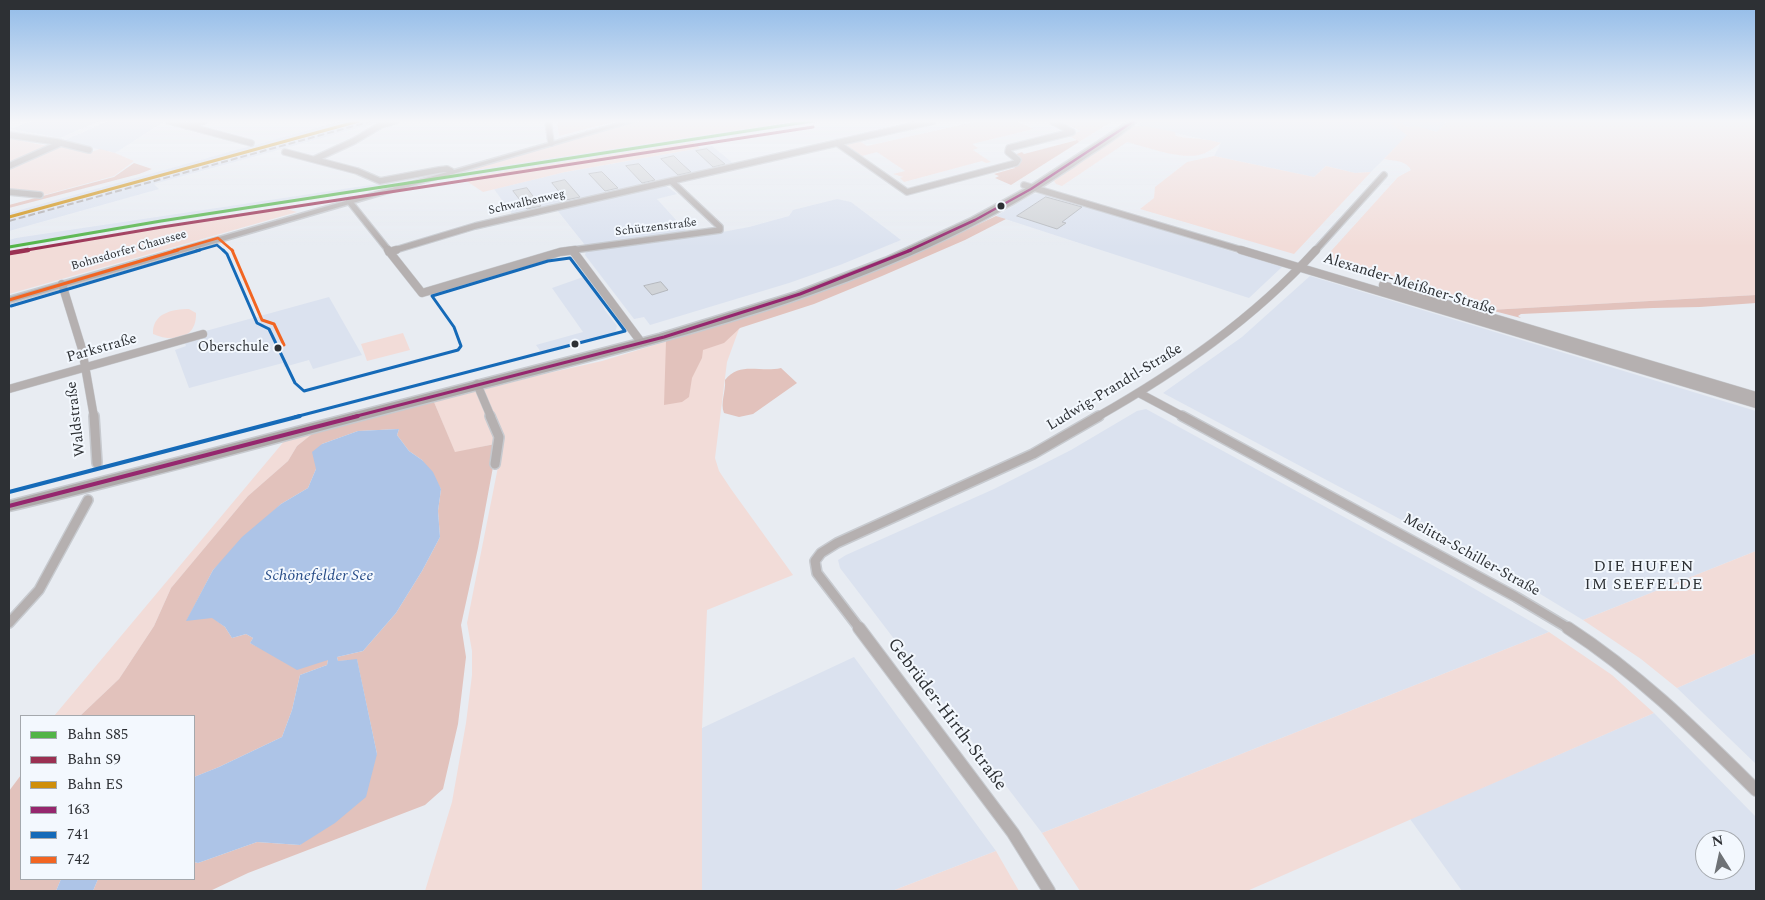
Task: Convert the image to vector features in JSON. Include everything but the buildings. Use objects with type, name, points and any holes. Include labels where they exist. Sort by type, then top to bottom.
[{"type":"main road","points":[[9,498],[638,338],[726,319],[886,261],[991,211],[1062,163]]},
{"type":"main road","points":[[1032,184],[1066,163]]},
{"type":"main road","points":[[9,506],[477,384],[638,338]]},
{"type":"street","points":[[330,163],[357,170],[380,181],[439,170],[447,169],[451,171]]},
{"type":"street","name":"Bohnsdorfer Chaussee","points":[[9,300],[480,163]]},
{"type":"street","name":"Schwalbenweg","points":[[389,252],[474,226],[751,163]]},
{"type":"street","points":[[865,163],[908,192],[1016,163]]},
{"type":"street","name":"Ludwig-Prandtl-Straße","points":[[815,561],[837,543],[1033,454],[1139,393],[1206,349],[1255,311],[1303,265],[1384,175]]},
{"type":"street","name":"Schützenstraße","points":[[389,252],[422,293],[547,255],[720,230],[720,227],[670,181]]},
{"type":"street","name":"Alexander-Meißner-Straße","points":[[1032,184],[1756,404]]},
{"type":"street","points":[[9,192],[40,195]]},
{"type":"street","points":[[349,201],[389,252]]},
{"type":"street","points":[[573,250],[638,338]]},
{"type":"street","name":"Alexander-Meißner-Straße","points":[[1303,265],[1756,396]]},
{"type":"street","name":"Waldstraße","points":[[62,284],[76,324],[86,368],[94,424],[97,463]]},
{"type":"street","name":"Parkstraße","points":[[9,389],[203,334]]},
{"type":"street","points":[[477,384],[499,437],[495,464]]},
{"type":"street","name":"Melitta-Schiller-Straße","points":[[1139,393],[1565,625],[1616,660],[1667,702],[1756,790]]},
{"type":"street","points":[[11,619],[39,590],[88,500]]},
{"type":"street","name":"Gebrüder-Hirth-Straße","points":[[815,561],[817,573],[1013,833],[1036,867],[1049,891]]},
{"type":"shaded area","points":[[9,163],[131,163],[114,176],[44,195],[9,191]]},
{"type":"shaded area","points":[[134,163],[152,169],[9,208],[9,205],[114,177]]},
{"type":"shaded area","points":[[189,163],[231,163],[154,184],[159,189],[9,231],[9,213]]},
{"type":"shaded area","points":[[492,163],[520,163],[461,172]]},
{"type":"shaded area","points":[[517,163],[558,163],[423,182],[9,249],[9,240]]},
{"type":"shaded area","points":[[558,163],[616,163],[565,172],[483,192],[462,178]]},
{"type":"shaded area","points":[[616,163],[734,164],[512,214],[494,189],[565,172]]},
{"type":"shaded area","points":[[893,163],[975,163],[904,182],[900,178],[903,177],[893,174],[905,171]]},
{"type":"shaded area","points":[[1020,163],[1046,163],[1011,185],[995,178],[999,176],[994,174],[1015,168],[1013,166]]},
{"type":"shaded area","points":[[1080,163],[1096,163],[1062,186],[1054,181]]},
{"type":"shaded area","points":[[1186,163],[1247,163],[1314,177],[1326,166],[1355,173],[1371,172],[1294,254],[1140,209],[1154,198],[1155,187]]},
{"type":"shaded area","points":[[1247,163],[1380,163],[1371,172],[1355,173],[1326,166],[1314,177]]},
{"type":"shaded area","points":[[1403,163],[1756,163],[1756,295],[1490,310],[1322,261],[1398,177],[1411,170]]},
{"type":"shaded area","points":[[665,185],[677,194],[657,199],[687,232],[585,245],[557,210]]},
{"type":"shaded area","points":[[1042,193],[1282,267],[1249,298],[996,216],[1033,194]]},
{"type":"shaded area","points":[[837,199],[851,202],[901,240],[789,283],[650,325],[644,317],[634,319],[585,255],[586,252],[591,250],[749,227],[789,216],[793,210]]},
{"type":"shaded area","points":[[280,207],[297,212],[9,294],[9,253]]},
{"type":"shaded area","points":[[996,216],[1006,219],[965,240],[814,304],[740,328],[724,343],[703,350],[702,358],[692,378],[689,397],[682,402],[664,405],[666,341],[834,285],[956,235]]},
{"type":"shaded area","points":[[586,276],[600,296],[604,309],[617,326],[615,333],[541,352],[536,345],[583,332],[552,288]]},
{"type":"shaded area","points":[[1310,276],[1756,411],[1756,551],[1583,620],[1537,592],[1163,393],[1242,337]]},
{"type":"shaded area","points":[[1756,295],[1756,303],[1521,314],[1518,316],[1521,318],[1490,310]]},
{"type":"shaded area","points":[[329,297],[362,355],[313,369],[309,360],[284,367],[283,363],[189,388],[175,350],[186,346],[185,343],[188,341],[202,332]]},
{"type":"shaded area","points":[[189,309],[196,313],[193,329],[188,333],[176,338],[161,337],[153,334],[156,321],[160,317],[170,311]]},
{"type":"shaded area","points":[[743,318],[727,362],[715,458],[719,471],[731,489],[793,575],[707,610],[702,728],[702,891],[425,891],[452,802],[466,723],[472,675],[472,651],[467,623],[498,467],[494,444],[455,453],[434,402],[602,361]]},
{"type":"shaded area","points":[[403,333],[410,350],[367,361],[361,344]]},
{"type":"shaded area","points":[[781,368],[797,383],[753,414],[739,417],[724,413],[725,380],[731,374],[744,369]]},
{"type":"shaded area","points":[[434,402],[455,452],[495,444],[493,467],[478,548],[461,625],[466,657],[458,724],[443,789],[425,805],[248,873],[210,891],[93,891],[98,880],[195,880],[195,862],[198,863],[257,842],[300,845],[377,754],[357,660],[338,661],[337,657],[363,651],[396,613],[440,537],[438,511],[441,489],[422,460],[409,451],[397,435],[399,429],[358,431],[322,444],[316,469],[308,488],[281,504],[213,570],[187,620],[212,617],[225,627],[232,638],[246,634],[253,638],[250,643],[264,650],[328,660],[327,665],[300,675],[292,710],[282,737],[195,777],[195,715],[81,715],[119,679],[154,626],[171,588],[248,496],[288,461],[297,446],[317,430]]},
{"type":"shaded area","points":[[1146,409],[1456,578],[1549,632],[1042,833],[840,568],[838,560],[994,489],[1071,450],[1137,411]]},
{"type":"shaded area","points":[[317,430],[297,446],[288,461],[248,496],[171,588],[154,626],[119,679],[81,715],[55,715],[286,439]]},
{"type":"shaded area","points":[[1756,551],[1756,653],[1677,688],[1641,659],[1583,620]]},
{"type":"shaded area","points":[[1549,632],[1612,675],[1654,713],[1247,891],[1080,891],[1042,833]]},
{"type":"shaded area","points":[[1756,653],[1756,764],[1677,688]]},
{"type":"shaded area","points":[[854,657],[996,851],[892,891],[702,891],[702,728]]},
{"type":"shaded area","points":[[1654,713],[1756,817],[1756,891],[1462,891],[1410,819]]},
{"type":"shaded area","points":[[20,776],[20,880],[61,880],[56,891],[9,891],[9,791]]},
{"type":"shaded area","points":[[996,851],[1019,891],[892,891]]},
{"type":"water","name":"Schönefelder See","points":[[399,429],[397,435],[409,451],[422,460],[433,472],[441,489],[438,511],[440,537],[396,613],[363,651],[337,657],[338,661],[357,659],[377,754],[366,797],[335,823],[300,845],[257,842],[198,863],[195,862],[195,777],[282,737],[292,710],[300,675],[327,665],[328,660],[297,670],[250,643],[253,638],[246,634],[232,638],[225,627],[212,618],[186,621],[213,570],[242,537],[281,504],[308,488],[316,469],[312,452],[322,444],[358,431]]},
{"type":"water","points":[[61,880],[98,880],[93,891],[56,891]]},
{"type":"railway","points":[[9,221],[220,163]]},
{"type":"rail line","name":"ES","points":[[9,217],[206,163]]},
{"type":"rail line","name":"S85","points":[[9,247],[161,221],[539,163]]},
{"type":"rail line","name":"S9","points":[[10,253],[162,227],[579,163]]},
{"type":"transit line","name":"163","points":[[9,506],[664,337],[800,294],[889,260],[975,220],[1031,189],[1070,163]]},
{"type":"transit line","name":"742","points":[[9,300],[218,238],[232,250],[262,320],[274,324],[284,345]]},
{"type":"transit line","name":"741","points":[[9,492],[625,331],[570,258],[548,261],[432,296],[458,333],[461,346],[458,350],[304,391],[295,383],[269,329],[257,323],[227,254],[217,245],[11,306]]},
{"type":"place","name":"Oberschule","points":[[278,348]]},
{"type":"district","name":"DIE HUFEN IM SEEFELDE","points":[[1644,577]]}]
